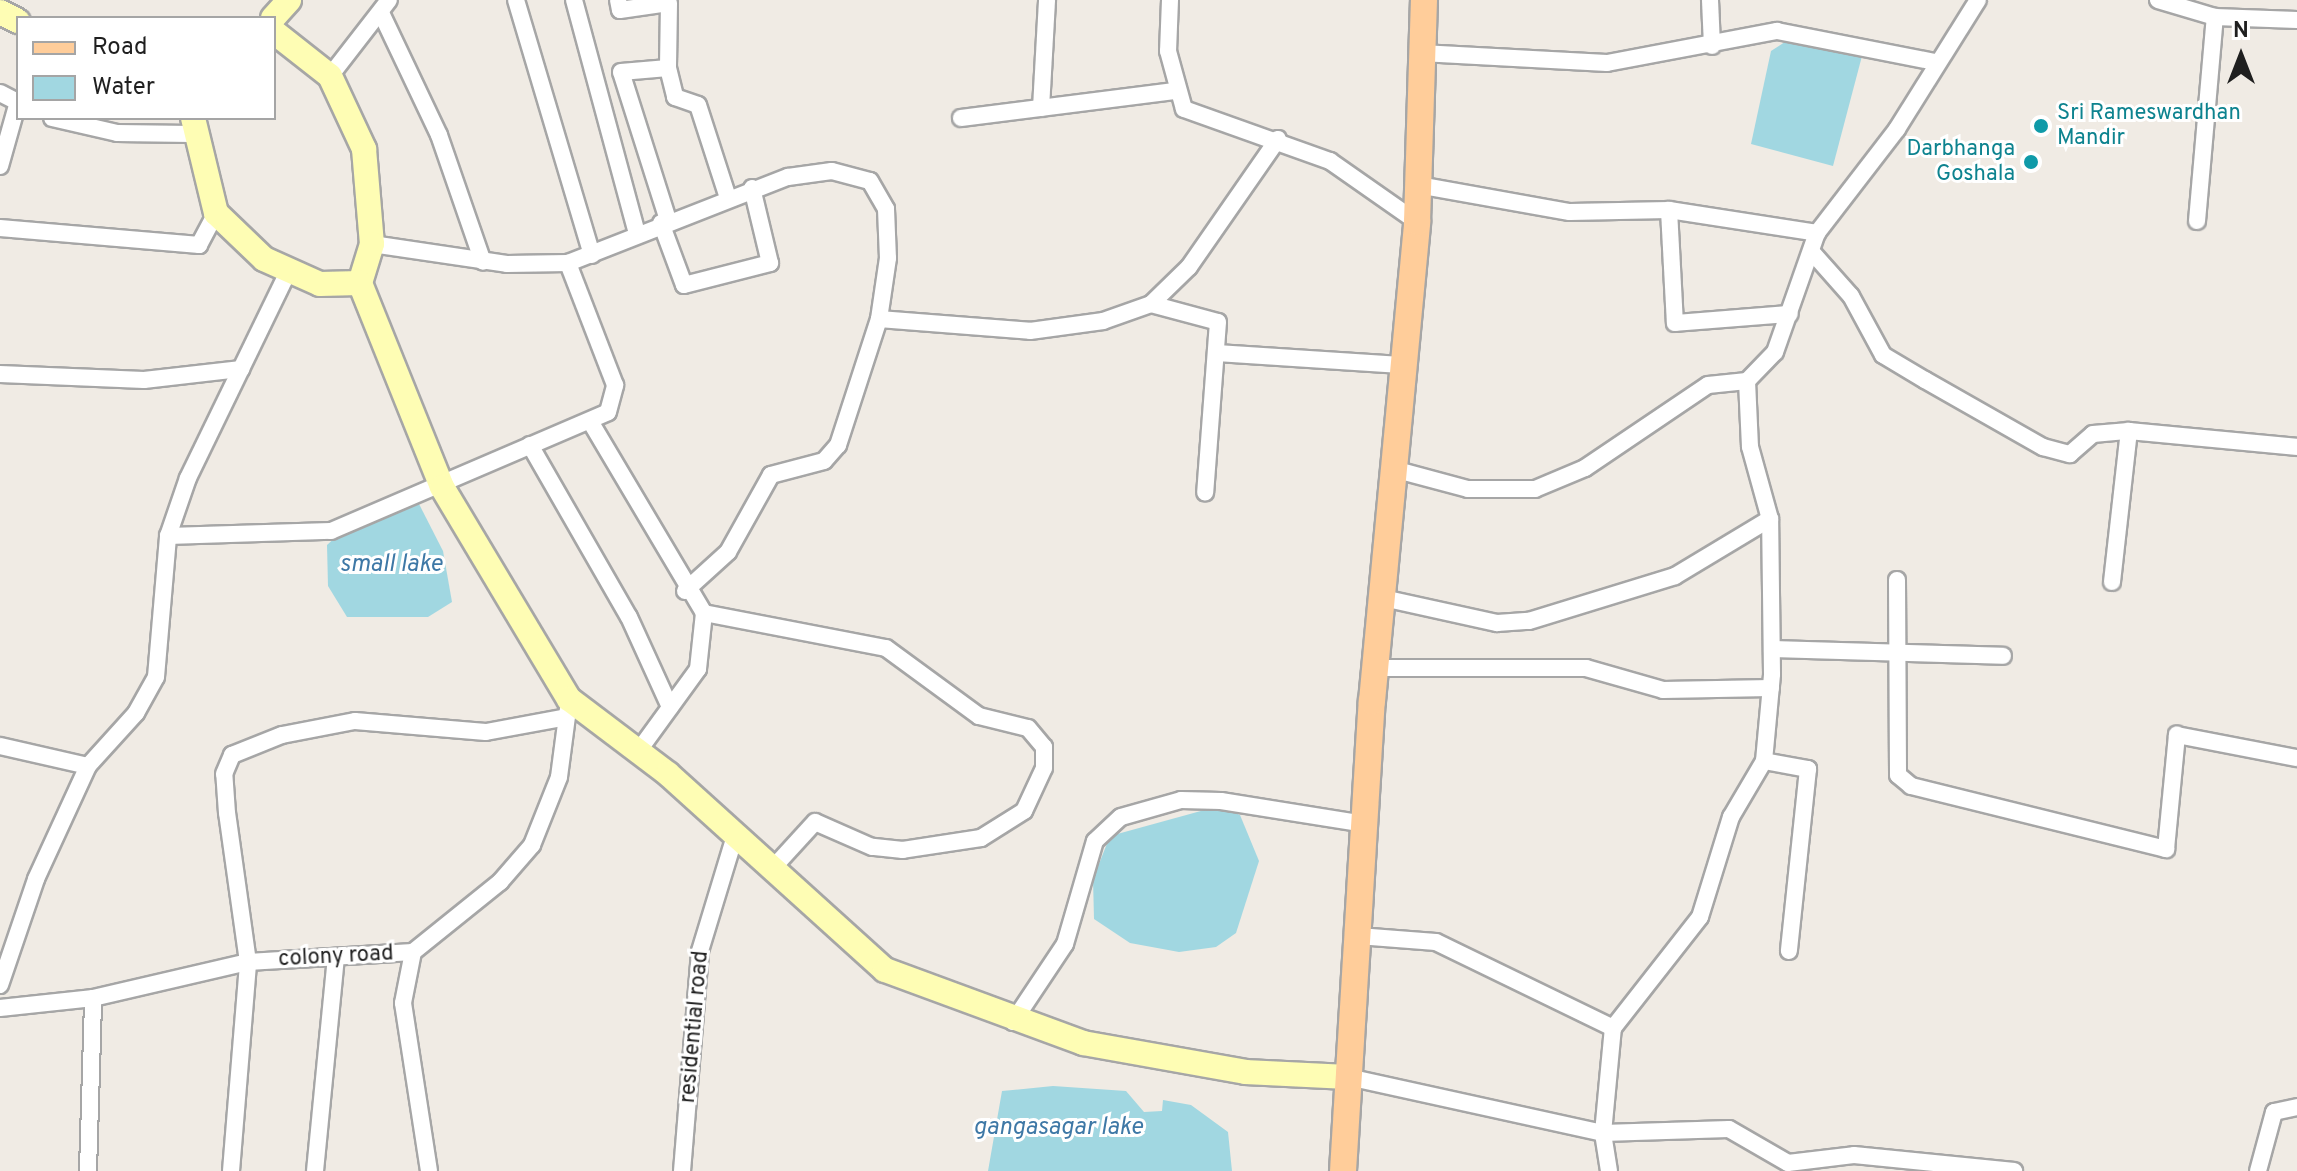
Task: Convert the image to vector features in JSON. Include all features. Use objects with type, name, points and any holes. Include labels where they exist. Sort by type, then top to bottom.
[{"type":"main road","points":[[1343,1171],[1364,824],[1417,222],[1424,0]]},
{"type":"street","points":[[275,16],[289,0]]},
{"type":"street","points":[[516,0],[592,255]]},
{"type":"street","points":[[574,0],[637,234]]},
{"type":"street","points":[[618,0],[620,10],[669,3],[668,68],[675,97],[698,105],[728,198]]},
{"type":"street","points":[[1041,108],[1047,0]]},
{"type":"street","points":[[1170,0],[1174,91],[1193,114],[1278,139],[1330,161],[1417,222]]},
{"type":"street","points":[[1710,0],[1712,46]]},
{"type":"street","points":[[1397,470],[1468,489],[1535,489],[1585,468],[1708,385],[1747,381],[1775,352],[1817,233],[1897,129],[1935,62],[1978,0]]},
{"type":"street","points":[[2158,0],[2215,17],[2297,20]]},
{"type":"street","points":[[330,76],[386,7],[439,135],[483,262]]},
{"type":"street","points":[[2197,221],[2215,17]]},
{"type":"street","points":[[1421,53],[1595,63],[1712,46],[1762,33],[1811,33],[1935,62]]},
{"type":"street","points":[[276,34],[330,76],[364,149],[372,244],[360,283],[442,487],[568,708],[637,753],[734,839],[773,868],[860,954],[927,990],[1013,1022],[1083,1043],[1245,1072],[1348,1077],[1603,1133],[1722,1127],[1778,1161],[1809,1168],[1854,1155],[2014,1171]]},
{"type":"street","points":[[668,68],[621,72],[684,285],[770,263],[752,188]]},
{"type":"street","points":[[961,118],[1174,91]]},
{"type":"street","points":[[0,166],[16,109]]},
{"type":"street","points":[[61,120],[117,133],[193,126],[216,213],[264,259],[320,284],[360,283]]},
{"type":"street","points":[[879,319],[1030,331],[1103,321],[1151,304],[1189,267],[1278,139]]},
{"type":"street","points":[[372,244],[483,262],[568,263],[664,221],[752,188],[832,171],[870,181],[890,233],[879,319],[838,445],[824,461],[771,475],[728,552],[685,591]]},
{"type":"street","points":[[1418,185],[1570,212],[1669,210],[1817,233]]},
{"type":"street","points":[[1669,210],[1675,323],[1790,314]]},
{"type":"street","points":[[0,228],[199,245],[216,213]]},
{"type":"street","points":[[1811,251],[1851,296],[1883,355],[2043,447],[2070,454],[2093,434],[2129,431],[2297,447]]},
{"type":"street","points":[[168,536],[331,531],[442,487],[530,445],[590,421],[612,408],[616,396],[568,263]]},
{"type":"street","points":[[0,985],[36,879],[88,766],[156,677],[168,536],[241,369],[289,270]]},
{"type":"street","points":[[1151,304],[1214,317],[1217,353],[1205,493]]},
{"type":"street","points":[[1217,353],[1405,365]]},
{"type":"street","points":[[0,374],[144,380],[241,369]]},
{"type":"street","points":[[1609,1171],[1603,1133],[1613,1028],[1700,917],[1731,817],[1764,761],[1772,649],[1770,519],[1750,447],[1747,381]]},
{"type":"street","points":[[590,421],[685,591],[704,613],[886,648],[979,716],[1028,728],[1044,747],[1044,768],[1024,811],[981,838],[903,850],[872,847],[815,822],[773,868]]},
{"type":"street","points":[[2112,582],[2129,431]]},
{"type":"street","points":[[530,445],[629,617],[670,707]]},
{"type":"street","points":[[1383,598],[1497,623],[1529,621],[1675,576],[1770,519]]},
{"type":"street","points":[[1897,580],[1898,775],[1911,786],[2166,849],[2177,735],[2297,758]]},
{"type":"street","points":[[637,753],[698,669],[704,613]]},
{"type":"street","points":[[1772,649],[2003,656]]},
{"type":"street","points":[[1378,668],[1586,668],[1663,690],[1771,688]]},
{"type":"street","points":[[231,1171],[248,962],[225,785],[226,764],[240,747],[355,721],[486,732],[568,708]]},
{"type":"street","name":"colony road","points":[[0,1008],[93,998],[248,962],[413,952],[500,882],[532,845],[559,777],[568,708]]},
{"type":"street","points":[[0,746],[88,766]]},
{"type":"street","points":[[1764,761],[1808,769],[1789,951]]},
{"type":"street","points":[[1013,1022],[1065,944],[1095,841],[1121,817],[1181,800],[1221,801],[1364,824]]},
{"type":"street","name":"residential road","points":[[682,1171],[700,951],[734,839]]},
{"type":"street","points":[[1358,936],[1436,942],[1613,1028]]},
{"type":"street","points":[[413,952],[403,1003],[429,1171]]},
{"type":"street","points":[[315,1171],[336,957]]},
{"type":"street","points":[[88,1171],[93,998]]},
{"type":"street","points":[[2258,1171],[2274,1112],[2297,1107]]},
{"type":"water","points":[[1788,40],[1862,56],[1833,166],[1751,144],[1771,51]]},
{"type":"water","name":"small lake","points":[[418,502],[443,551],[452,602],[428,617],[347,617],[328,586],[327,545],[350,524]]},
{"type":"water","points":[[1219,806],[1240,815],[1259,861],[1236,933],[1216,947],[1179,952],[1130,943],[1094,919],[1093,879],[1110,836]]},
{"type":"water","name":"gangasagar lake","points":[[1053,1086],[1126,1091],[1144,1112],[1162,1111],[1163,1100],[1191,1105],[1228,1132],[1232,1171],[988,1171],[1002,1091]]},
{"type":"place","name":"Sri Rameswardhan Mandir","points":[[2041,126]]},
{"type":"place","name":"Darbhanga Goshala","points":[[2031,162]]}]
